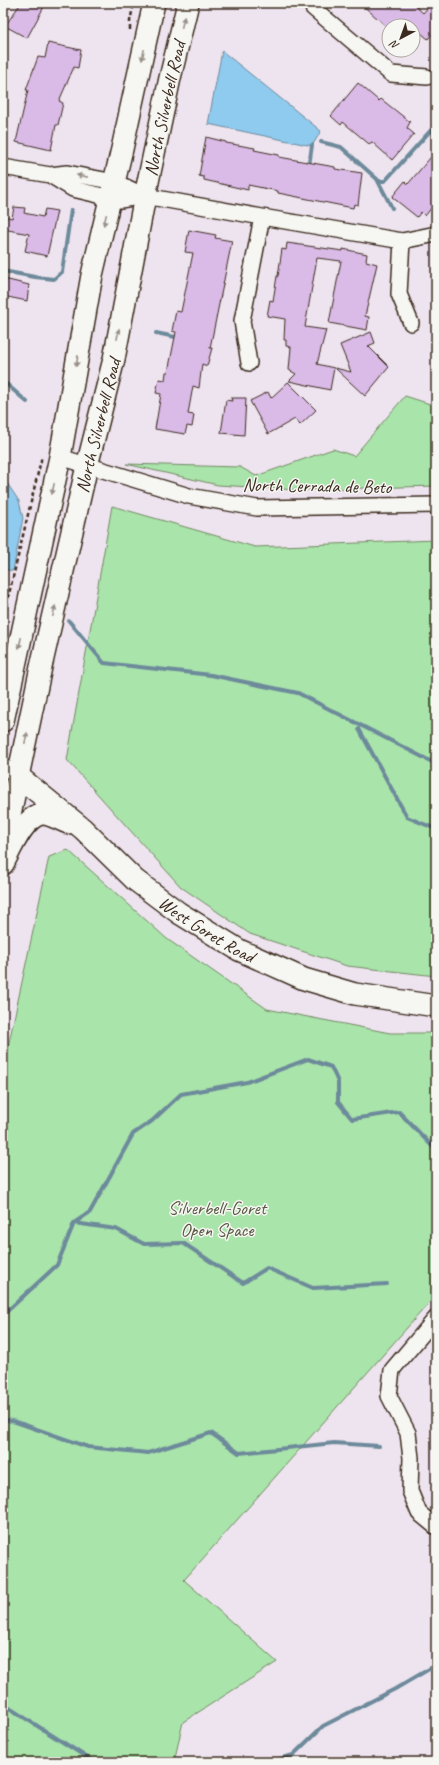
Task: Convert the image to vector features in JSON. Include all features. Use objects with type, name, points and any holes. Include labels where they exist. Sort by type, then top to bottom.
[{"type":"main road","name":"North Silverbell Road","points":[[3,721],[60,457],[92,276],[154,3]]},
{"type":"main road","name":"North Silverbell Road","points":[[3,848],[8,772],[115,351],[145,196],[170,78],[188,3]]},
{"type":"main road","name":"West Goret Road","points":[[8,772],[83,830],[135,880],[173,908],[239,950],[304,979],[355,994],[436,1006]]},
{"type":"main road","points":[[3,864],[28,821],[42,814],[53,816],[83,830]]},
{"type":"street","points":[[312,3],[313,8],[390,74],[427,76]]},
{"type":"street","points":[[3,167],[50,175],[67,173],[112,190],[402,241],[436,234]]},
{"type":"street","points":[[249,363],[242,321],[262,217]]},
{"type":"street","points":[[402,241],[399,294],[411,323]]},
{"type":"street","name":"North Cerrada de Beto","points":[[60,457],[189,496],[257,508],[436,505]]},
{"type":"street","points":[[436,1318],[413,1343],[392,1370],[389,1396],[408,1433],[412,1458],[410,1491],[419,1513],[436,1527]]},
{"type":"green space","points":[[405,396],[430,404],[436,397],[436,486],[297,490],[218,485],[126,464],[240,467],[256,476],[333,449],[354,456]]},
{"type":"green space","points":[[112,506],[255,547],[436,540],[436,976],[347,966],[250,934],[181,887],[67,760]]},
{"type":"green space","name":"Silverbell-Goret Open Space","points":[[68,850],[167,939],[267,1009],[390,1033],[436,1033],[436,1295],[184,1580],[277,1662],[183,1722],[174,1762],[3,1762],[3,1070],[49,857]]},
{"type":"water","points":[[222,51],[321,131],[312,146],[208,124]]},
{"type":"water","points":[[3,477],[19,501],[23,518],[13,571],[3,569]]},
{"type":"building","points":[[21,3],[46,3],[27,38],[5,26]]},
{"type":"building","points":[[360,3],[412,3],[423,13],[432,3],[436,3],[436,30],[428,39],[421,33],[421,18],[381,18],[381,22]]},
{"type":"building","points":[[48,43],[81,50],[78,68],[74,67],[59,101],[63,103],[58,125],[56,125],[51,150],[16,142],[28,90],[26,90],[38,57],[45,58]]},
{"type":"building","points":[[358,83],[379,101],[381,99],[410,122],[407,128],[414,134],[392,160],[372,142],[369,144],[343,122],[341,125],[331,116]]},
{"type":"building","points":[[206,137],[226,143],[255,148],[254,150],[279,155],[279,157],[362,173],[358,205],[354,204],[353,208],[278,193],[278,191],[248,185],[248,190],[204,180],[204,177],[199,176]]},
{"type":"building","points":[[436,151],[436,202],[425,216],[421,212],[417,217],[392,197],[405,181],[408,184]]},
{"type":"building","points":[[14,207],[25,208],[24,213],[43,217],[45,209],[57,211],[47,256],[25,251],[29,234],[3,229],[4,216],[12,218]]},
{"type":"building","points":[[189,230],[216,235],[215,238],[232,241],[210,348],[212,348],[207,366],[202,364],[199,388],[193,386],[188,414],[194,415],[192,427],[187,426],[185,434],[155,429],[161,394],[156,393],[159,379],[165,380],[166,372],[168,372],[176,332],[172,331],[176,311],[181,312],[193,253],[185,252]]},
{"type":"building","points":[[287,243],[343,251],[343,249],[367,254],[366,261],[377,264],[365,316],[369,317],[367,330],[329,323],[341,261],[317,258],[305,327],[326,330],[317,364],[334,368],[330,390],[289,381],[296,374],[289,370],[291,347],[286,346],[286,340],[284,340],[285,319],[267,316],[270,300],[273,301],[282,249],[286,250]]},
{"type":"building","points":[[4,279],[29,285],[27,301],[3,296]]},
{"type":"building","points":[[371,332],[375,343],[368,346],[389,367],[365,396],[335,368],[351,372],[340,345]]},
{"type":"building","points":[[288,382],[316,410],[300,425],[295,419],[268,434],[250,401],[268,392],[271,398]]},
{"type":"building","points":[[231,398],[246,398],[244,435],[221,433],[226,400],[232,401]]},
{"type":"waterway","points":[[378,181],[385,181],[431,130],[436,135]]},
{"type":"waterway","points":[[321,142],[341,147],[377,179],[392,208]]},
{"type":"waterway","points":[[309,166],[312,145]]},
{"type":"waterway","points":[[3,271],[54,279],[62,272],[71,210]]},
{"type":"waterway","points":[[156,333],[180,338]]},
{"type":"waterway","points":[[3,381],[27,402]]},
{"type":"waterway","points":[[69,621],[104,663],[211,675],[298,693],[436,764]]},
{"type":"waterway","points":[[359,729],[407,817],[436,829]]},
{"type":"waterway","points":[[3,1315],[57,1265],[74,1223],[90,1212],[133,1134],[152,1121],[181,1094],[247,1082],[308,1059],[331,1067],[338,1082],[338,1102],[352,1119],[399,1112],[436,1150]]},
{"type":"waterway","points":[[74,1223],[116,1229],[144,1244],[183,1243],[243,1283],[267,1268],[313,1288],[387,1284]]},
{"type":"waterway","points":[[3,1419],[16,1422],[88,1447],[148,1453],[211,1433],[239,1453],[334,1443],[379,1446]]},
{"type":"waterway","points":[[270,1762],[293,1755],[323,1726],[395,1689],[436,1665]]},
{"type":"waterway","points":[[3,1704],[94,1762]]}]
